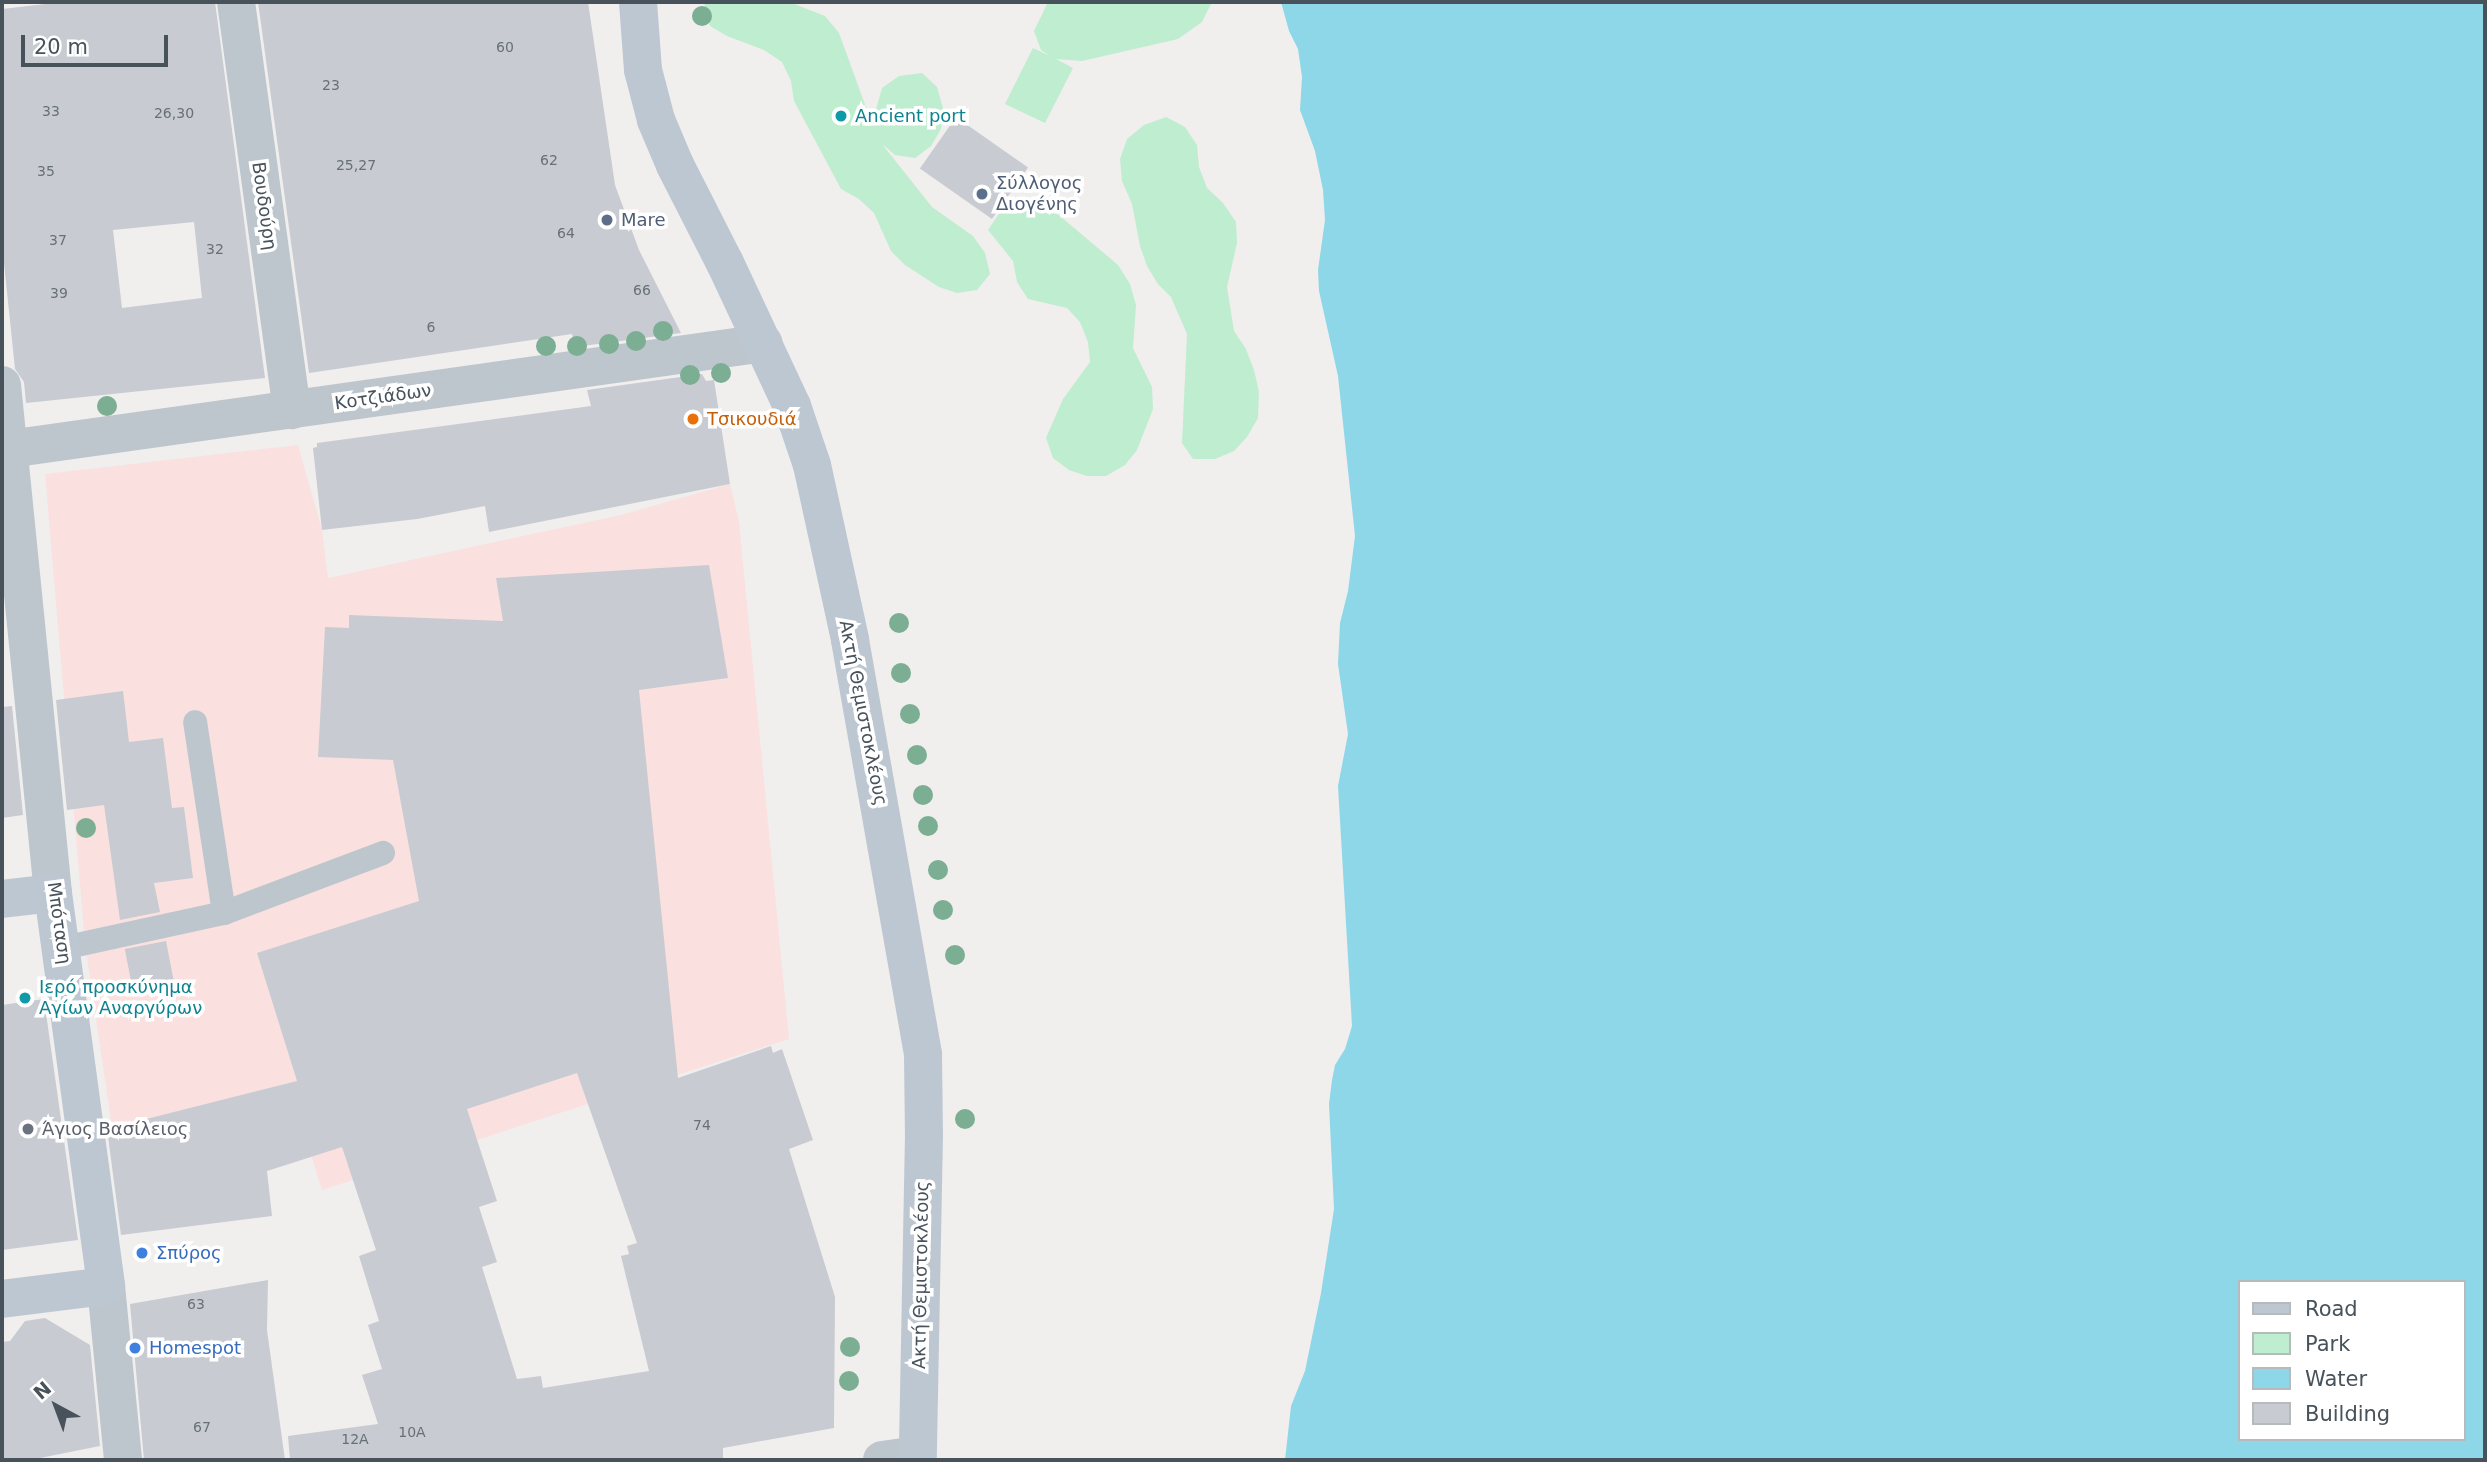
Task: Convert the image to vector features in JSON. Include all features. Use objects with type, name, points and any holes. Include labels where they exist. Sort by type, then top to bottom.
[{"type":"main road","name":"Ακτή Θεμιστοκλέους","points":[[638,2],[643,70],[656,120],[675,165],[764,342],[792,406],[808,454],[825,524],[887,839],[923,1055],[925,1134],[906,1458]]},
{"type":"main road","points":[[2,899],[53,893]]},
{"type":"main road","name":"Μπόταση","points":[[53,893],[63,948],[106,1286]]},
{"type":"main road","points":[[2,1299],[106,1286]]},
{"type":"street","name":"Βουδούρη","points":[[236,2],[292,410]]},
{"type":"street","name":"Κοτζιάδων","points":[[6,450],[764,342]]},
{"type":"street","name":"Μπόταση","points":[[2,385],[6,450],[53,893]]},
{"type":"street","name":"Μπόταση","points":[[106,1286],[123,1460]]},
{"type":"lane","points":[[195,722],[224,913]]},
{"type":"lane","points":[[63,948],[224,913],[383,853]]},
{"type":"shaded area","points":[[298,445],[322,530],[328,578],[621,515],[730,484],[739,522],[789,1039],[322,1190],[289,1083],[112,1128],[85,944],[45,474]]},
{"type":"green space","points":[[704,2],[789,2],[825,16],[839,33],[872,124],[882,88],[899,76],[922,73],[937,87],[943,108],[941,129],[931,146],[915,158],[895,155],[882,144],[932,207],[973,236],[985,253],[990,274],[977,290],[957,293],[939,287],[905,265],[891,251],[874,213],[859,199],[841,189],[794,101],[791,81],[782,62],[764,50],[727,36],[710,26]]},
{"type":"green space","points":[[1048,2],[1212,2],[1202,22],[1178,39],[1082,61],[1056,59],[1073,68],[1045,123],[1005,104],[1033,48],[1050,56],[1041,50],[1034,31]]},
{"type":"green space","points":[[1166,117],[1185,127],[1197,145],[1199,167],[1207,188],[1223,203],[1236,222],[1237,243],[1227,287],[1234,331],[1246,349],[1254,370],[1259,392],[1258,418],[1247,437],[1234,451],[1215,459],[1193,459],[1182,443],[1187,334],[1171,297],[1158,284],[1147,266],[1140,246],[1132,204],[1122,181],[1120,159],[1127,139],[1144,125]]},
{"type":"green space","points":[[1027,196],[1048,206],[1118,265],[1130,284],[1136,305],[1133,348],[1152,387],[1153,409],[1137,450],[1125,465],[1106,476],[1087,476],[1069,470],[1053,458],[1046,438],[1063,399],[1090,362],[1088,342],[1080,322],[1067,308],[1028,299],[1017,282],[1013,261],[988,230],[1006,203]]},
{"type":"water","points":[[1281,2],[2485,2],[2485,1460],[1285,1460],[1291,1406],[1305,1371],[1334,1209],[1329,1104],[1332,1080],[1335,1065],[1345,1049],[1352,1026],[1338,786],[1348,734],[1338,664],[1340,623],[1348,591],[1355,536],[1338,376],[1319,291],[1318,270],[1325,220],[1323,190],[1315,151],[1300,110],[1302,77],[1298,49],[1289,31]]},
{"type":"building","points":[[63,2],[215,2],[265,378],[26,403],[24,382],[15,369],[2,244],[2,9]],"holes":[[[194,222],[202,298],[122,308],[113,230]]]},
{"type":"building","points":[[258,2],[588,2],[615,185],[639,250],[681,333],[575,347],[572,334],[309,373]]},
{"type":"building","name":"Σύλλογος Διογένης","points":[[956,117],[1028,167],[992,219],[920,169]]},
{"type":"building","points":[[702,374],[706,381],[714,380],[730,484],[489,532],[485,506],[417,519],[322,530],[313,448],[317,447],[317,443],[591,406],[587,390]]},
{"type":"building","points":[[709,565],[728,678],[639,690],[678,1078],[771,1046],[773,1053],[782,1049],[813,1140],[789,1149],[835,1297],[834,1428],[723,1448],[723,1460],[290,1460],[288,1436],[378,1424],[362,1375],[382,1369],[368,1325],[379,1321],[359,1256],[376,1250],[342,1147],[267,1171],[272,1216],[121,1235],[107,1129],[297,1081],[257,953],[419,901],[393,760],[318,757],[325,627],[349,628],[349,615],[503,621],[496,578]],"holes":[[[577,1073],[637,1243],[627,1246],[629,1254],[621,1256],[649,1371],[543,1388],[541,1376],[517,1379],[482,1267],[497,1262],[479,1207],[497,1201],[467,1109]]]},
{"type":"building","points":[[123,691],[129,742],[163,738],[172,808],[184,807],[193,878],[154,883],[160,912],[120,920],[104,805],[67,810],[56,700]]},
{"type":"building","points":[[12,706],[23,815],[2,818],[2,707]]},
{"type":"building","points":[[166,941],[174,981],[133,989],[125,949]]},
{"type":"building","points":[[44,999],[78,1240],[2,1250],[2,1005]]},
{"type":"building","points":[[268,1280],[267,1330],[285,1460],[144,1460],[130,1304]]},
{"type":"building","points":[[45,1318],[90,1345],[100,1446],[30,1460],[2,1460],[2,1342],[10,1341],[25,1321]]},
{"type":"place","name":"Ancient port","points":[[841,116]]},
{"type":"place","name":"Σύλλογος Διογένης","points":[[982,194]]},
{"type":"place","name":"Mare","points":[[607,220]]},
{"type":"place","name":"Τσικουδιά","points":[[693,419]]},
{"type":"place","name":"Ιερό προσκύνημα Αγίων Αναργύρων","points":[[25,998]]},
{"type":"place","name":"Άγιος Βασίλειος","points":[[28,1129]]},
{"type":"place","name":"Σπύρος","points":[[142,1253]]},
{"type":"place","name":"Homespot","points":[[135,1348]]}]
